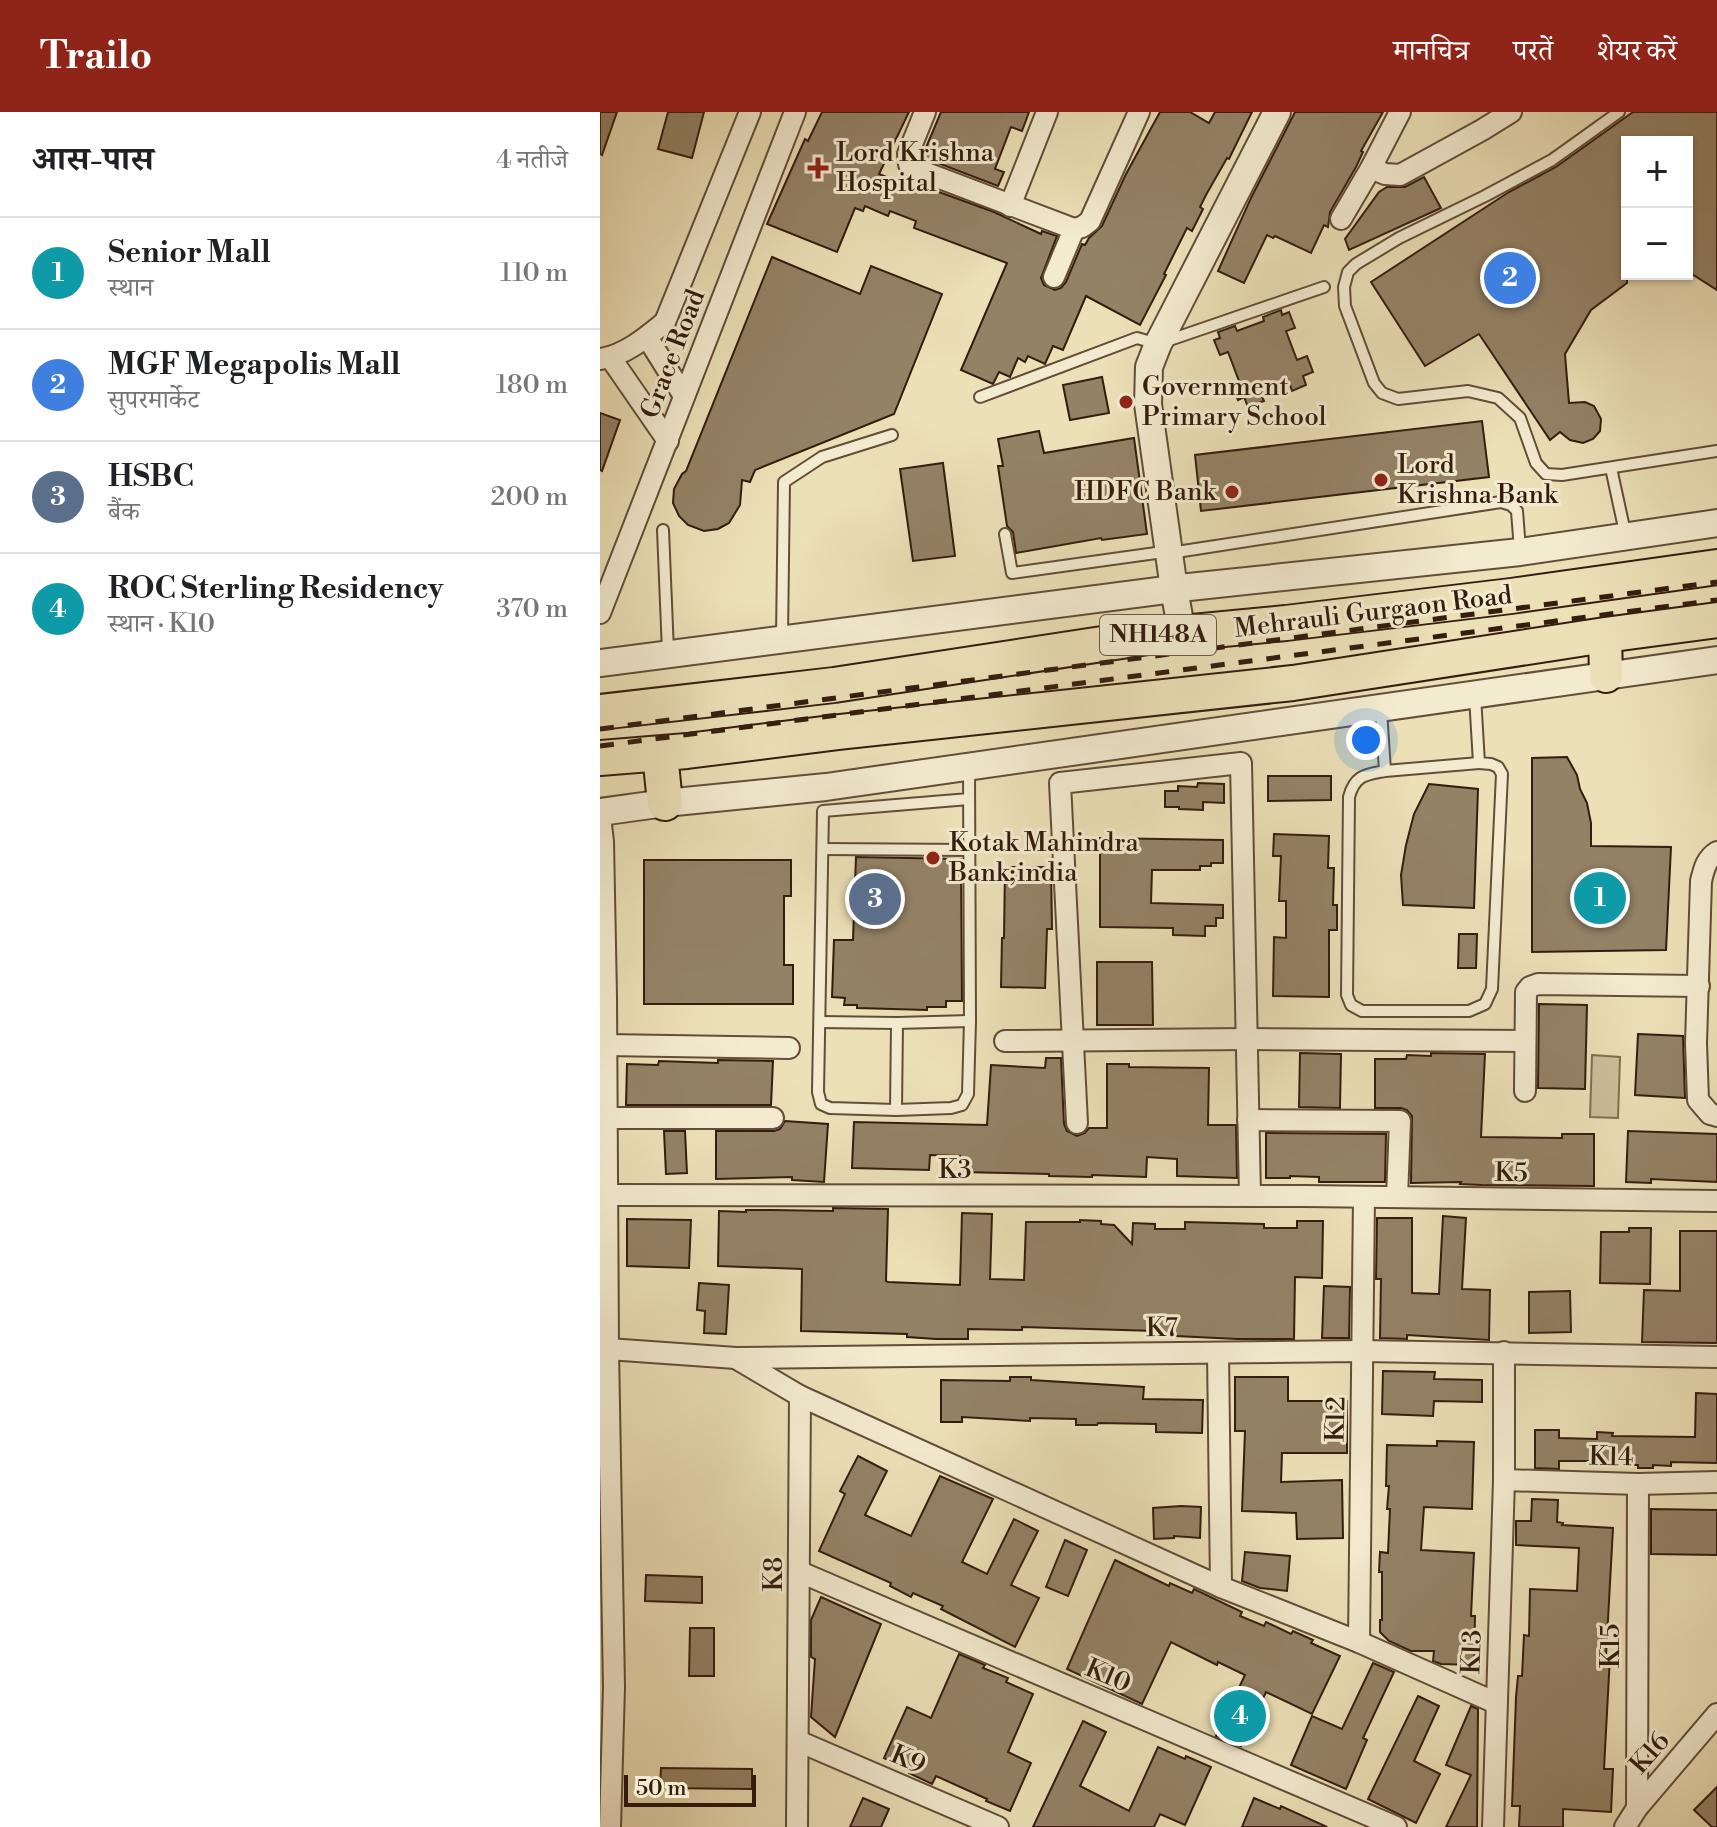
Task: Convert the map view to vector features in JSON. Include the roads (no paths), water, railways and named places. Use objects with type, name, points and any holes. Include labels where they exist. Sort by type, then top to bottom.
[{"type":"highway","name":"Mehrauli Gurgaon Road","points":[[600,712],[834,685],[1130,639],[1511,596],[1717,567]]},
{"type":"highway","name":"Mehrauli Gurgaon Road","points":[[600,758],[660,754],[1293,683],[1717,620]]},
{"type":"highway","points":[[834,685],[839,732]]},
{"type":"highway","points":[[660,754],[665,803]]},
{"type":"main road","points":[[1605,635],[1606,676]]},
{"type":"street","points":[[668,441],[605,358],[647,337],[665,322],[750,112]]},
{"type":"street","name":"Grace Road","points":[[600,613],[795,112]]},
{"type":"street","points":[[925,112],[908,154],[905,171],[916,169],[1074,229],[1090,221],[1139,112]]},
{"type":"street","points":[[1010,206],[1047,112]]},
{"type":"street","points":[[1182,633],[1148,404],[1149,367],[1277,112]]},
{"type":"street","points":[[1341,219],[1400,112]]},
{"type":"street","points":[[1371,168],[1385,174],[1400,175],[1511,112]]},
{"type":"street","points":[[1054,277],[1074,229]]},
{"type":"street","points":[[647,337],[684,396]]},
{"type":"street","points":[[600,663],[1174,589],[1520,552],[1717,523]]},
{"type":"street","points":[[610,1827],[606,1045],[601,825],[665,803],[825,799],[969,767],[1717,660]]},
{"type":"street","points":[[1077,1123],[1060,783],[1241,763],[1250,1196]]},
{"type":"street","points":[[1717,852],[1704,867],[1701,881],[1696,1043],[1698,1100],[1710,1114],[1717,1116]]},
{"type":"street","points":[[1525,1091],[1526,992],[1530,987],[1538,984],[1699,986]]},
{"type":"street","points":[[1005,1041],[1525,1041]]},
{"type":"street","points":[[606,1045],[789,1048]]},
{"type":"street","points":[[606,1118],[773,1118]]},
{"type":"street","points":[[1248,1120],[1400,1121],[1397,1197]]},
{"type":"street","name":"K3","points":[[606,1195],[1305,1196]]},
{"type":"street","name":"K5","points":[[1305,1196],[1717,1201]]},
{"type":"street","name":"K12","points":[[1359,1642],[1364,1197]]},
{"type":"street","name":"K7","points":[[608,1349],[736,1358],[1362,1351],[1717,1357]]},
{"type":"street","name":"K13","points":[[1493,1827],[1504,1480],[1504,1352]]},
{"type":"street","points":[[1218,1353],[1221,1587]]},
{"type":"street","points":[[736,1358],[800,1396],[1221,1587],[1359,1642],[1496,1703]]},
{"type":"street","name":"K8","points":[[797,1827],[800,1396]]},
{"type":"street","name":"K14","points":[[1504,1480],[1638,1484],[1717,1482]]},
{"type":"street","name":"K15","points":[[1637,1808],[1638,1484]]},
{"type":"street","name":"K10","points":[[800,1572],[1396,1827]]},
{"type":"street","name":"K16","points":[[1625,1827],[1637,1808],[1717,1714]]},
{"type":"street","name":"K9","points":[[798,1741],[998,1827]]},
{"type":"lane","points":[[1619,112],[1552,160],[1399,238],[1356,264],[1348,272],[1344,287],[1345,306],[1374,383],[1382,393],[1398,399],[1468,391],[1498,398],[1520,418],[1536,463],[1546,474],[1562,475],[1717,451]]},
{"type":"lane","points":[[980,397],[1137,338],[1158,344],[1324,287]]},
{"type":"lane","points":[[782,640],[784,482],[822,457],[892,435]]},
{"type":"lane","points":[[1611,468],[1626,537]]},
{"type":"lane","points":[[1005,534],[1012,573],[1170,553],[1501,502],[1517,511],[1520,552]]},
{"type":"lane","points":[[663,530],[668,654]]},
{"type":"lane","points":[[1475,694],[1479,763]]},
{"type":"lane","points":[[1380,708],[1385,771]]},
{"type":"lane","points":[[1479,763],[1498,767],[1502,774],[1492,989],[1485,1004],[1469,1011],[1362,1011],[1351,1005],[1347,995],[1349,797],[1352,785],[1361,776],[1385,771],[1479,763]]},
{"type":"lane","points":[[969,767],[970,1021],[968,1094],[962,1105],[951,1108],[830,1108],[821,1104],[818,1092],[825,799],[969,799]]},
{"type":"lane","points":[[823,849],[969,850]]},
{"type":"lane","points":[[820,1022],[970,1021]]},
{"type":"lane","points":[[896,1110],[897,1023]]},
{"type":"railway","points":[[600,729],[1717,582]]},
{"type":"railway","points":[[600,746],[1717,600]]},
{"type":"place","name":"Lord Krishna Hospital","points":[[818,168]]},
{"type":"place","name":"MGF Megapolis Mall","points":[[1510,278]]},
{"type":"place","name":"Government Primary School","points":[[1126,402]]},
{"type":"place","name":"Lord Krishna Bank","points":[[1381,480]]},
{"type":"place","name":"HDFC Bank","points":[[1232,492]]},
{"type":"place","name":"Kotak Mahindra Bank;india","points":[[933,858]]},
{"type":"place","name":"Senior Mall","points":[[1600,898]]},
{"type":"place","name":"HSBC","points":[[875,899]]},
{"type":"place","name":"ROC Sterling Residency","points":[[1240,1716]]}]
